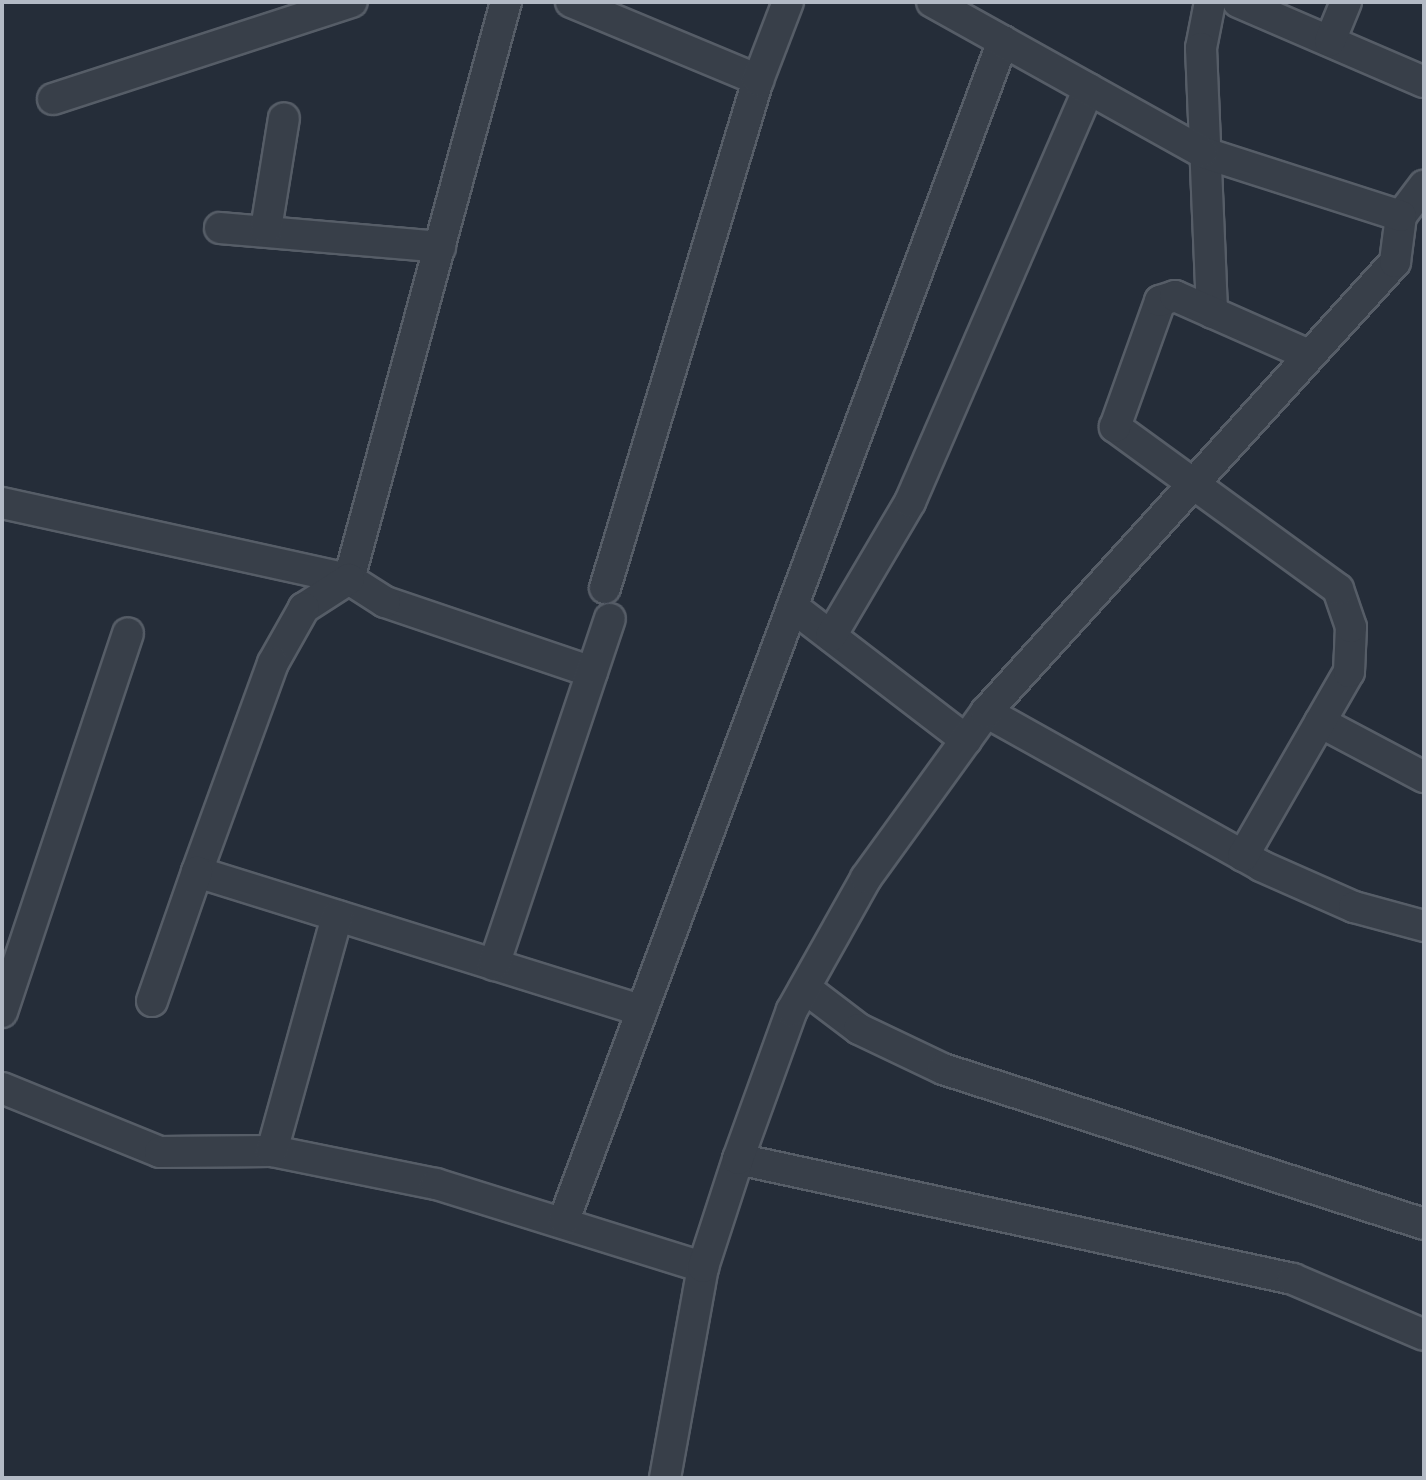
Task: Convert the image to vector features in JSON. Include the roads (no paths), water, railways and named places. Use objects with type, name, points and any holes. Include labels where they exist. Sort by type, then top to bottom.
[{"type":"street","points":[[53,99],[281,12],[352,2]]},
{"type":"street","points":[[152,1001],[273,663],[304,608],[349,579],[506,2]]},
{"type":"street","points":[[571,2],[758,80]]},
{"type":"street","points":[[605,588],[758,80],[788,2]]},
{"type":"street","points":[[932,2],[1202,152],[1401,216]]},
{"type":"street","points":[[1210,2],[1201,48],[1202,152],[1212,313]]},
{"type":"street","points":[[1238,2],[1424,82]]},
{"type":"street","points":[[1330,41],[1346,2]]},
{"type":"street","points":[[564,1220],[1003,41]]},
{"type":"street","points":[[831,636],[910,502],[1089,89]]},
{"type":"street","points":[[266,229],[284,118]]},
{"type":"street","points":[[665,1478],[703,1267],[738,1159],[805,988],[866,878],[986,712],[1196,487],[1309,355],[1395,262],[1401,216],[1424,186]]},
{"type":"street","points":[[220,228],[266,229],[440,247]]},
{"type":"street","points":[[1243,856],[1349,672],[1351,627],[1338,589],[1115,427],[1160,301],[1175,296],[1309,355]]},
{"type":"street","points":[[2,503],[349,579],[385,602],[592,672]]},
{"type":"street","points":[[794,608],[966,740]]},
{"type":"street","points":[[494,965],[610,619]]},
{"type":"street","points":[[2,1012],[128,633]]},
{"type":"street","points":[[986,712],[1243,856],[1354,907],[1424,926]]},
{"type":"street","points":[[1320,722],[1424,777]]},
{"type":"street","points":[[197,872],[642,1011]]},
{"type":"street","points":[[272,1151],[337,916]]},
{"type":"street","points":[[805,988],[859,1029],[943,1069],[1424,1224]]},
{"type":"street","points":[[2,1088],[160,1152],[272,1151],[436,1184],[564,1220],[703,1267]]},
{"type":"street","points":[[738,1159],[1293,1279],[1424,1335]]}]
